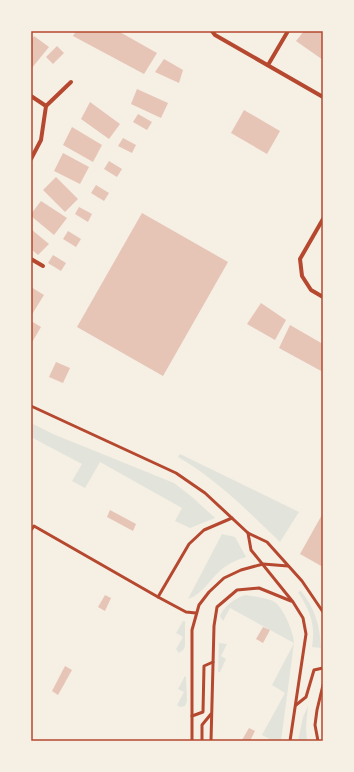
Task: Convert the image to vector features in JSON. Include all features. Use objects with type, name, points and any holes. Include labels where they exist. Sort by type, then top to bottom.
[{"type":"street","points":[[212,31],[215,35],[323,97]]},
{"type":"street","points":[[268,65],[288,31]]},
{"type":"street","points":[[31,159],[41,140],[46,106],[72,82]]},
{"type":"street","points":[[31,96],[46,106]]},
{"type":"street","points":[[323,219],[300,259],[302,276],[311,290],[323,297]]},
{"type":"street","points":[[31,259],[43,266]]},
{"type":"lane","points":[[31,406],[176,473],[205,493],[248,533],[267,542],[312,594],[323,612]]},
{"type":"lane","points":[[158,597],[189,544],[204,530],[232,518]]},
{"type":"lane","points":[[31,530],[34,526],[158,597],[186,612],[196,613]]},
{"type":"lane","points":[[248,533],[252,550],[293,602],[303,618],[306,634],[290,741]]},
{"type":"lane","points":[[192,741],[192,630],[199,605],[224,578],[241,570],[263,564],[288,566]]},
{"type":"lane","points":[[211,741],[214,626],[217,607],[237,590],[259,588],[293,602]]},
{"type":"lane","points":[[192,716],[203,712],[204,666],[213,662]]},
{"type":"lane","points":[[296,704],[306,697],[314,670],[323,668]]},
{"type":"lane","points":[[318,741],[315,725],[323,685]]},
{"type":"lane","points":[[202,741],[202,726],[211,714]]},
{"type":"shaded area","points":[[31,423],[53,434],[174,483],[215,518],[190,528],[175,521],[182,508],[100,462],[85,488],[72,481],[82,464],[31,437]]},
{"type":"shaded area","points":[[180,454],[299,512],[280,542],[219,485],[178,457]]},
{"type":"shaded area","points":[[222,534],[235,537],[246,557],[233,562],[224,568],[198,594],[188,599]]},
{"type":"shaded area","points":[[301,591],[310,604],[316,618],[321,648],[312,647],[313,632],[311,618],[298,592]]},
{"type":"shaded area","points":[[245,595],[267,599],[277,604],[287,620],[294,643],[230,608],[223,621],[220,616],[224,609],[237,598]]},
{"type":"shaded area","points":[[183,621],[185,621],[185,646],[179,653],[176,649],[183,637],[176,633]]},
{"type":"shaded area","points":[[219,643],[227,644],[221,656],[226,659],[220,672],[218,672]]},
{"type":"shaded area","points":[[294,643],[281,741],[273,741],[262,735],[285,693],[272,685]]},
{"type":"shaded area","points":[[185,676],[187,701],[185,706],[180,707],[177,705],[184,692],[178,689]]},
{"type":"shaded area","points":[[308,706],[306,727],[307,741],[298,741],[303,717]]},
{"type":"building","points":[[76,31],[118,31],[157,53],[144,74],[73,36]]},
{"type":"building","points":[[304,31],[323,31],[323,60],[296,41]]},
{"type":"building","points":[[34,36],[49,47],[31,69],[31,40]]},
{"type":"building","points":[[57,46],[64,53],[53,64],[46,57]]},
{"type":"building","points":[[164,59],[183,70],[179,83],[155,72]]},
{"type":"building","points":[[137,89],[168,103],[161,118],[131,104]]},
{"type":"building","points":[[90,102],[120,124],[109,139],[81,119]]},
{"type":"building","points":[[244,110],[280,131],[267,154],[231,133]]},
{"type":"building","points":[[138,114],[152,122],[147,130],[133,122]]},
{"type":"building","points":[[72,127],[102,145],[93,162],[63,145]]},
{"type":"building","points":[[123,138],[136,145],[132,153],[118,146]]},
{"type":"building","points":[[63,153],[89,167],[80,184],[54,171]]},
{"type":"building","points":[[109,161],[122,169],[117,177],[104,169]]},
{"type":"building","points":[[56,177],[78,199],[65,212],[43,190]]},
{"type":"building","points":[[96,185],[109,193],[104,201],[91,193]]},
{"type":"building","points":[[41,201],[67,218],[54,235],[31,216]]},
{"type":"building","points":[[79,207],[92,214],[88,222],[75,214]]},
{"type":"building","points":[[142,213],[228,262],[163,376],[77,327]]},
{"type":"building","points":[[31,229],[49,244],[38,255],[31,249]]},
{"type":"building","points":[[68,231],[81,239],[76,247],[63,239]]},
{"type":"building","points":[[53,255],[66,263],[61,271],[48,263]]},
{"type":"building","points":[[31,287],[44,295],[31,316]]},
{"type":"building","points":[[261,303],[286,320],[275,340],[247,324]]},
{"type":"building","points":[[33,322],[41,327],[31,344],[31,325]]},
{"type":"building","points":[[290,325],[323,344],[323,372],[279,348]]},
{"type":"building","points":[[56,362],[70,368],[63,383],[49,377]]},
{"type":"building","points":[[110,510],[136,524],[133,531],[107,517]]},
{"type":"building","points":[[323,513],[323,567],[300,554]]},
{"type":"building","points":[[105,595],[111,598],[105,611],[98,607]]},
{"type":"building","points":[[263,627],[270,630],[263,643],[256,639]]},
{"type":"building","points":[[65,666],[72,670],[58,695],[52,691]]},
{"type":"building","points":[[249,728],[255,731],[250,741],[244,741],[242,740]]}]
